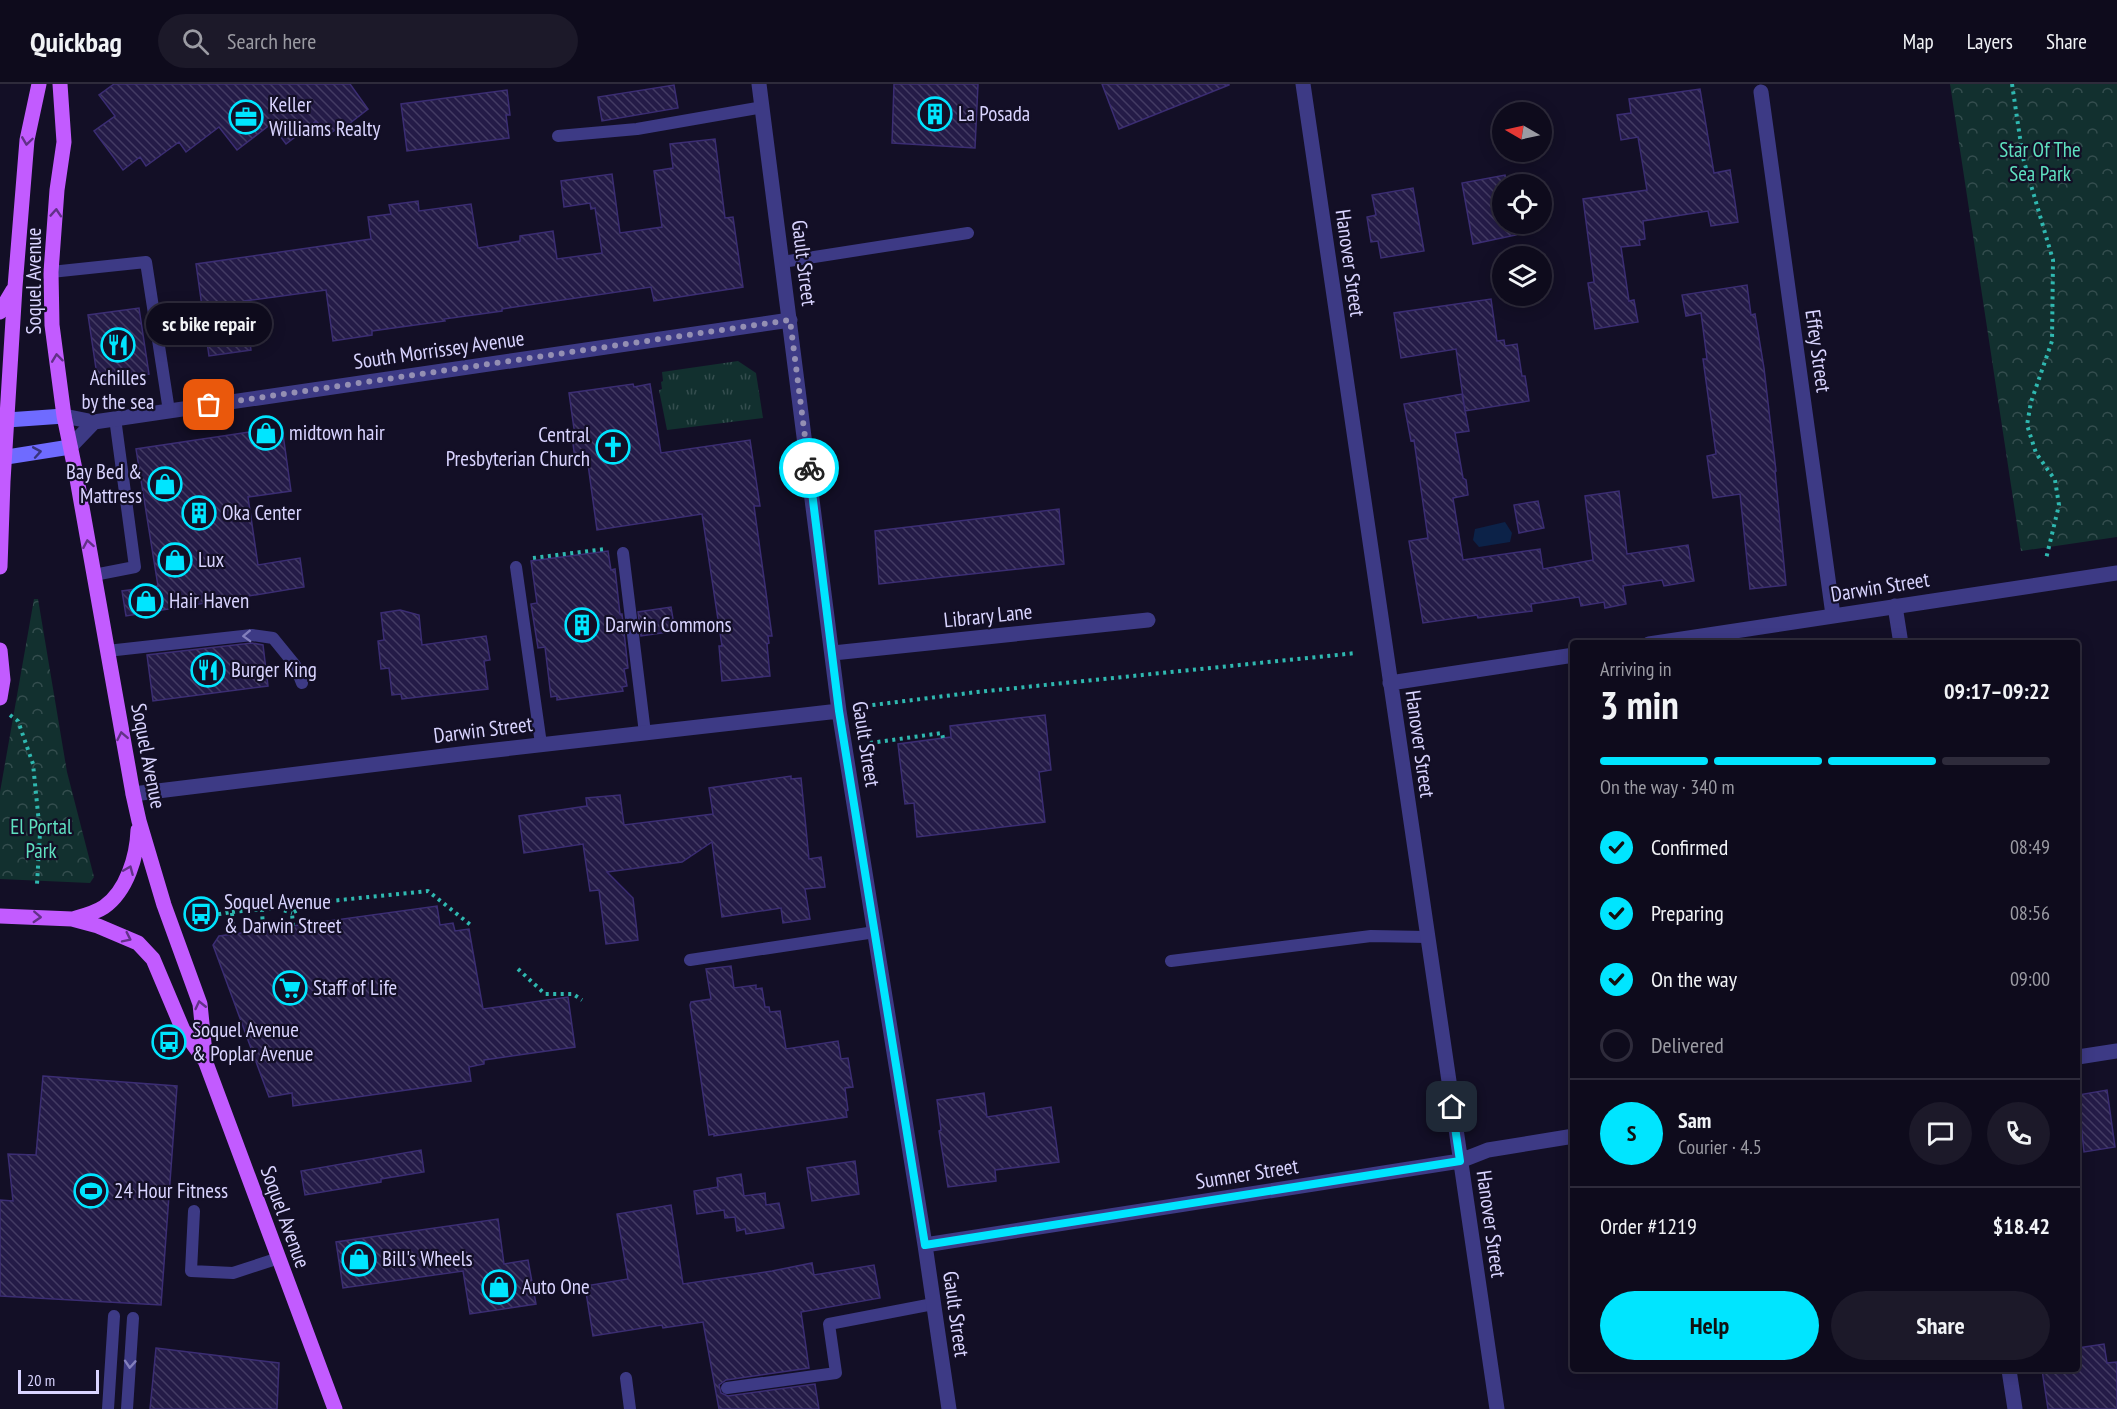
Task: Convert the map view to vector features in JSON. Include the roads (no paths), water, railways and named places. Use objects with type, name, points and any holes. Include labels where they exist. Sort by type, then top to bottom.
[{"type":"main road","name":"Soquel Avenue","points":[[0,556],[4,418],[27,140],[39,84]]},
{"type":"main road","name":"Soquel Avenue","points":[[60,84],[64,142],[57,190],[51,272],[52,326],[64,416],[133,794],[164,905],[200,1004],[206,1063],[335,1409]]},
{"type":"main road","points":[[0,312],[15,287]]},
{"type":"main road","points":[[4,418],[64,416]]},
{"type":"main road","points":[[2,458],[70,447]]},
{"type":"main road","points":[[0,650],[3,680],[0,698]]},
{"type":"main road","points":[[72,919],[105,906],[117,894],[134,859],[138,843],[139,821]]},
{"type":"main road","points":[[1,915],[72,919],[121,934],[145,949],[159,971],[183,1030],[206,1063]]},
{"type":"street","name":"Gault Street","points":[[759,84],[839,711],[925,1245],[949,1409]]},
{"type":"street","name":"Hanover Street","points":[[1303,84],[1497,1409]]},
{"type":"street","name":"Effey Street","points":[[1761,92],[1833,615]]},
{"type":"street","name":"South Morrissey Avenue","points":[[64,416],[94,422],[790,320]]},
{"type":"street","points":[[70,447],[94,422]]},
{"type":"street","name":"Darwin Street","points":[[1674,640],[2117,573]]},
{"type":"street","points":[[1895,606],[1899,640]]},
{"type":"street","name":"Library Lane","points":[[833,653],[1148,620]]},
{"type":"street","points":[[1390,683],[1570,656]]},
{"type":"street","name":"Darwin Street","points":[[133,794],[541,744],[839,711]]},
{"type":"street","points":[[2080,1057],[2117,1051]]},
{"type":"street","name":"Sumner Street","points":[[925,1245],[1460,1161],[1488,1150],[1570,1137]]},
{"type":"street","points":[[2009,1372],[2015,1409]]},
{"type":"lane","points":[[558,136],[638,129],[762,107]]},
{"type":"lane","points":[[782,262],[968,233]]},
{"type":"lane","points":[[51,272],[146,262],[169,411]]},
{"type":"lane","points":[[94,575],[135,567],[116,418]]},
{"type":"lane","points":[[623,553],[645,733]]},
{"type":"lane","points":[[516,567],[541,744]]},
{"type":"lane","points":[[107,651],[252,635],[273,638],[295,665],[302,682]]},
{"type":"lane","points":[[690,960],[875,933]]},
{"type":"lane","points":[[1171,961],[1371,936],[1428,937]]},
{"type":"lane","points":[[194,1211],[191,1271],[233,1273],[279,1258]]},
{"type":"lane","points":[[727,1388],[836,1373],[829,1324],[933,1304]]},
{"type":"lane","points":[[108,1409],[114,1316]]},
{"type":"lane","points":[[127,1409],[133,1318]]},
{"type":"lane","points":[[626,1378],[630,1409]]},
{"type":"water","points":[[1505,522],[1512,533],[1510,542],[1479,547],[1473,540],[1475,529]]},
{"type":"place","name":"La Posada","points":[[935,114]]},
{"type":"place","name":"Keller Williams Realty","points":[[246,117]]},
{"type":"place","name":"Achilles by the sea","points":[[118,345]]},
{"type":"place","name":"sc bike repair","points":[[209,405]]},
{"type":"place","name":"midtown hair","points":[[266,433]]},
{"type":"place","name":"Central Presbyterian Church","points":[[613,447]]},
{"type":"place","name":"Bay Bed & Mattress","points":[[165,484]]},
{"type":"place","name":"Oka Center","points":[[199,513]]},
{"type":"place","name":"Lux","points":[[175,560]]},
{"type":"place","name":"Hair Haven","points":[[146,601]]},
{"type":"place","name":"Darwin Commons","points":[[582,625]]},
{"type":"place","name":"Burger King","points":[[208,670]]},
{"type":"place","name":"Soquel Avenue & Darwin Street","points":[[201,914]]},
{"type":"place","name":"Staff of Life","points":[[290,988]]},
{"type":"place","name":"Soquel Avenue & Poplar Avenue","points":[[169,1042]]},
{"type":"place","name":"24 Hour Fitness","points":[[91,1191]]},
{"type":"place","name":"Bill's Wheels","points":[[359,1259]]},
{"type":"place","name":"Auto One","points":[[499,1287]]},
{"type":"park label","name":"Star Of The Sea Park","points":[[2040,162]]},
{"type":"park label","name":"El Portal Park","points":[[41,839]]}]
